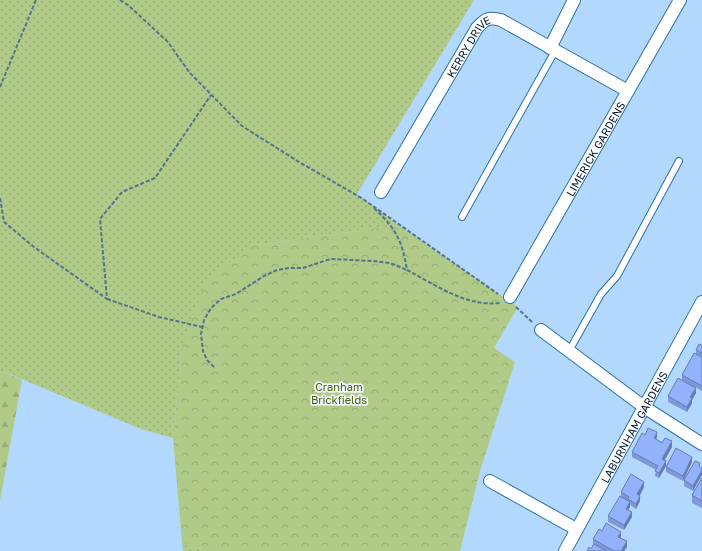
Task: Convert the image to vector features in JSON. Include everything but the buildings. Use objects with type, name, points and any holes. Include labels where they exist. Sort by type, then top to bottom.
[{"type":"street","points":[[553,50],[574,0]]},
{"type":"street","name":"LIMERICK GARDENS","points":[[510,300],[680,0]]},
{"type":"street","name":"KERRY DRIVE","points":[[381,192],[477,28],[484,20],[493,18],[501,20],[628,91]]},
{"type":"street","name":"LABURNHAM GARDENS","points":[[564,551],[702,302]]},
{"type":"street","points":[[541,330],[644,407],[702,444]]},
{"type":"street","points":[[490,481],[576,529]]},
{"type":"lane","points":[[462,217],[553,50]]},
{"type":"lane","points":[[569,351],[601,294],[617,276],[679,161]]},
{"type":"path","points":[[0,87],[36,0]]},
{"type":"path","points":[[120,0],[128,5],[168,42],[189,72],[242,126],[368,203],[510,300],[541,330]]},
{"type":"path","points":[[107,299],[100,219],[122,192],[155,178],[210,94]]},
{"type":"path","points":[[368,203],[381,192]]},
{"type":"path","points":[[0,198],[4,222],[34,247],[107,299],[159,317],[203,327]]},
{"type":"path","points":[[368,203],[388,222],[395,231],[404,250],[407,270]]},
{"type":"path","points":[[214,367],[206,360],[201,339],[204,320],[211,308],[221,299],[236,294],[250,284],[277,270],[304,268],[330,259],[390,263],[464,299],[489,305],[510,300]]},
{"type":"green space","points":[[0,0],[474,0],[357,194],[398,225],[249,246],[182,348],[173,438],[141,429],[0,370]]},
{"type":"green space","name":"Cranham Brickfields","points":[[398,225],[518,307],[494,348],[515,362],[480,471],[460,551],[205,551],[182,542],[173,438],[182,348],[205,283],[249,246]]},
{"type":"green space","points":[[0,370],[22,380],[0,500]]},
{"type":"green space","points":[[182,542],[205,551],[183,551]]}]
